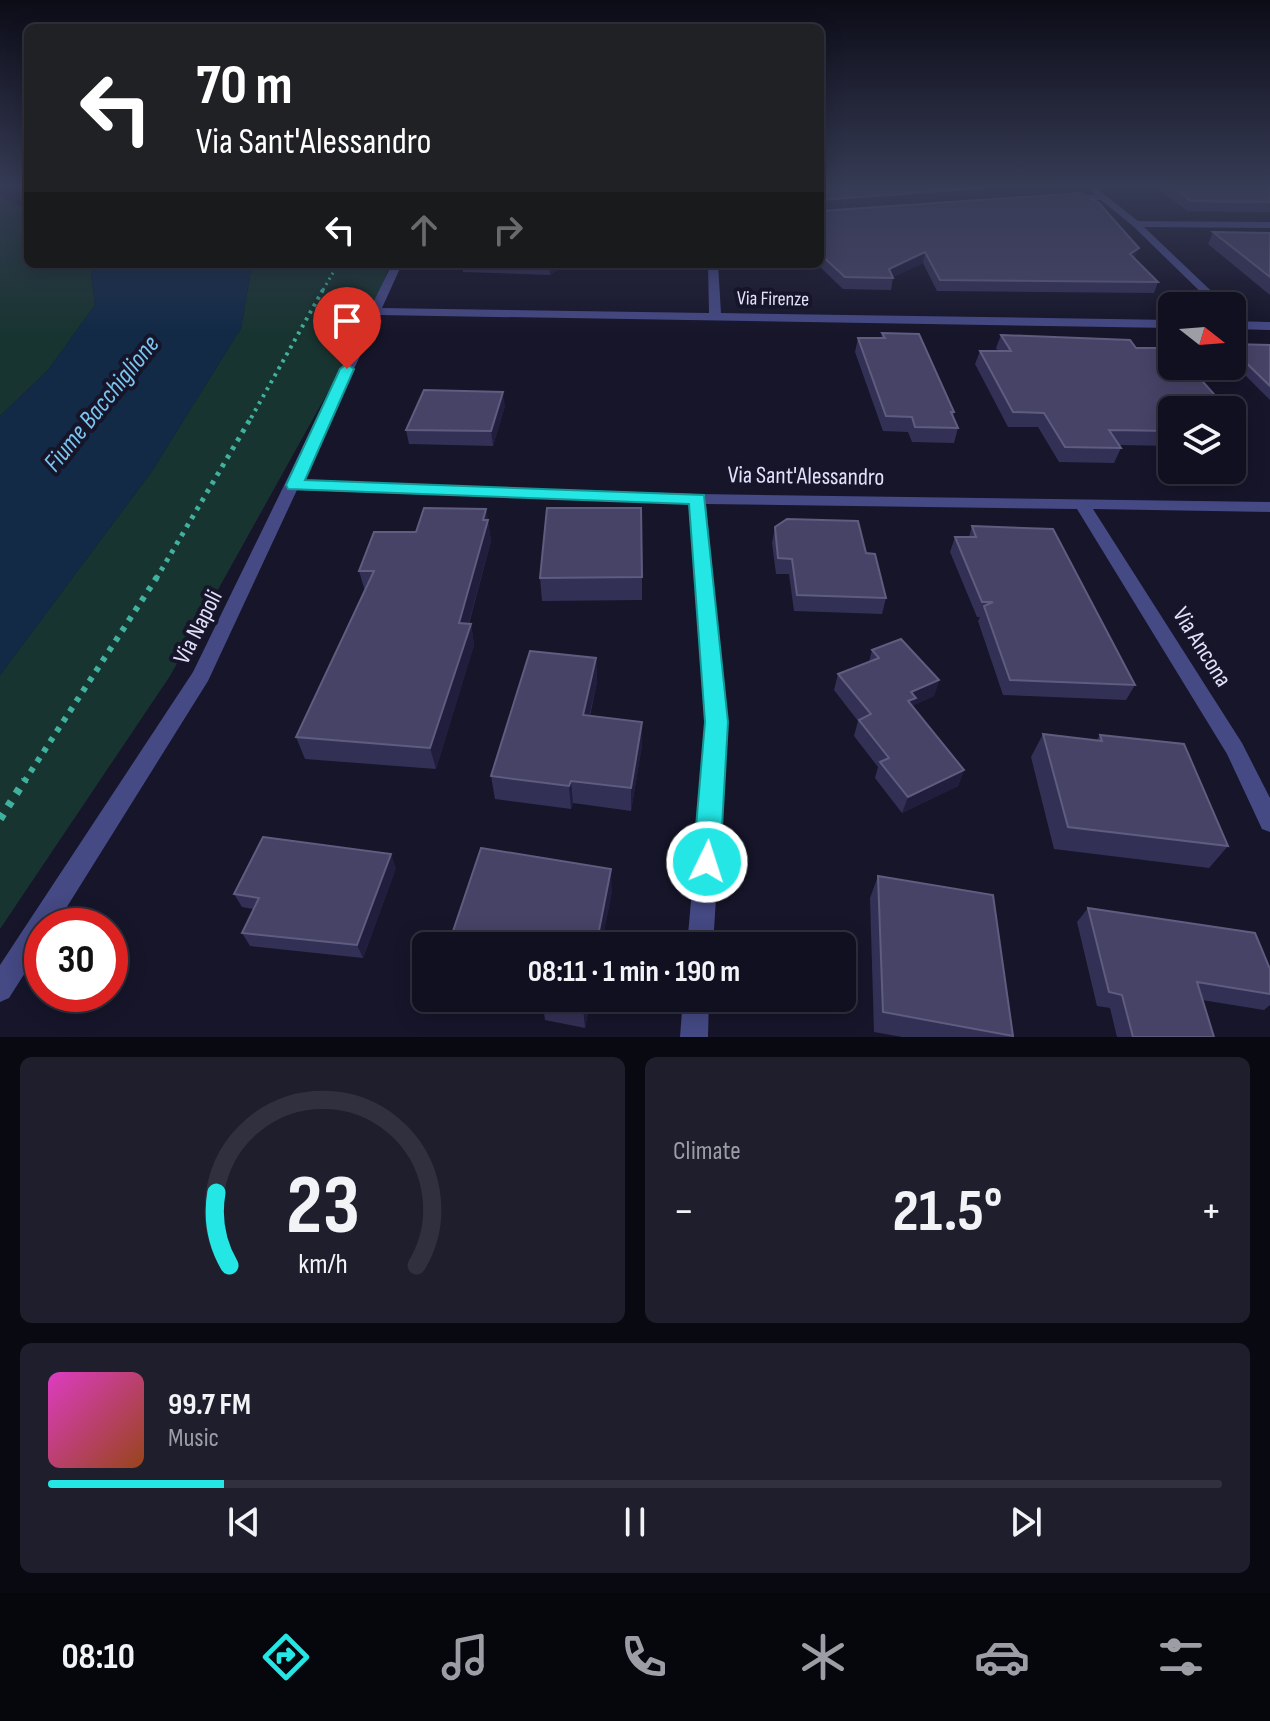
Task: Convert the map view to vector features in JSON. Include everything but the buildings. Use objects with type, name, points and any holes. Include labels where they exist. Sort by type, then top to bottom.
[{"type":"street","points":[[1149,236],[1206,292]]},
{"type":"street","name":"Via Napoli","points":[[0,989],[201,676],[395,268]]},
{"type":"street","points":[[713,268],[715,316]]},
{"type":"street","name":"Via Firenze","points":[[373,311],[1158,324]]},
{"type":"street","points":[[1246,324],[1270,326]]},
{"type":"street","name":"Via Sant'Alessandro","points":[[294,485],[698,499],[1270,507]]},
{"type":"street","points":[[698,499],[717,722],[701,932]]},
{"type":"street","name":"Via Ancona","points":[[1082,504],[1235,749],[1270,822]]},
{"type":"street","points":[[694,1037],[695,1012]]},
{"type":"path","points":[[0,819],[180,542],[336,268]]},
{"type":"green space","points":[[0,236],[24,236],[24,268],[90,268],[95,305],[48,370],[0,416]]},
{"type":"green space","points":[[251,268],[389,268],[373,311],[170,676],[0,929],[0,675],[152,471],[241,328]]},
{"type":"water","name":"Fiume Bacchiglione","points":[[90,268],[251,268],[241,328],[152,471],[0,675],[0,416],[48,370],[95,305]]},
{"type":"route","points":[[347,369],[294,485],[698,499],[717,722],[707,862]]}]
